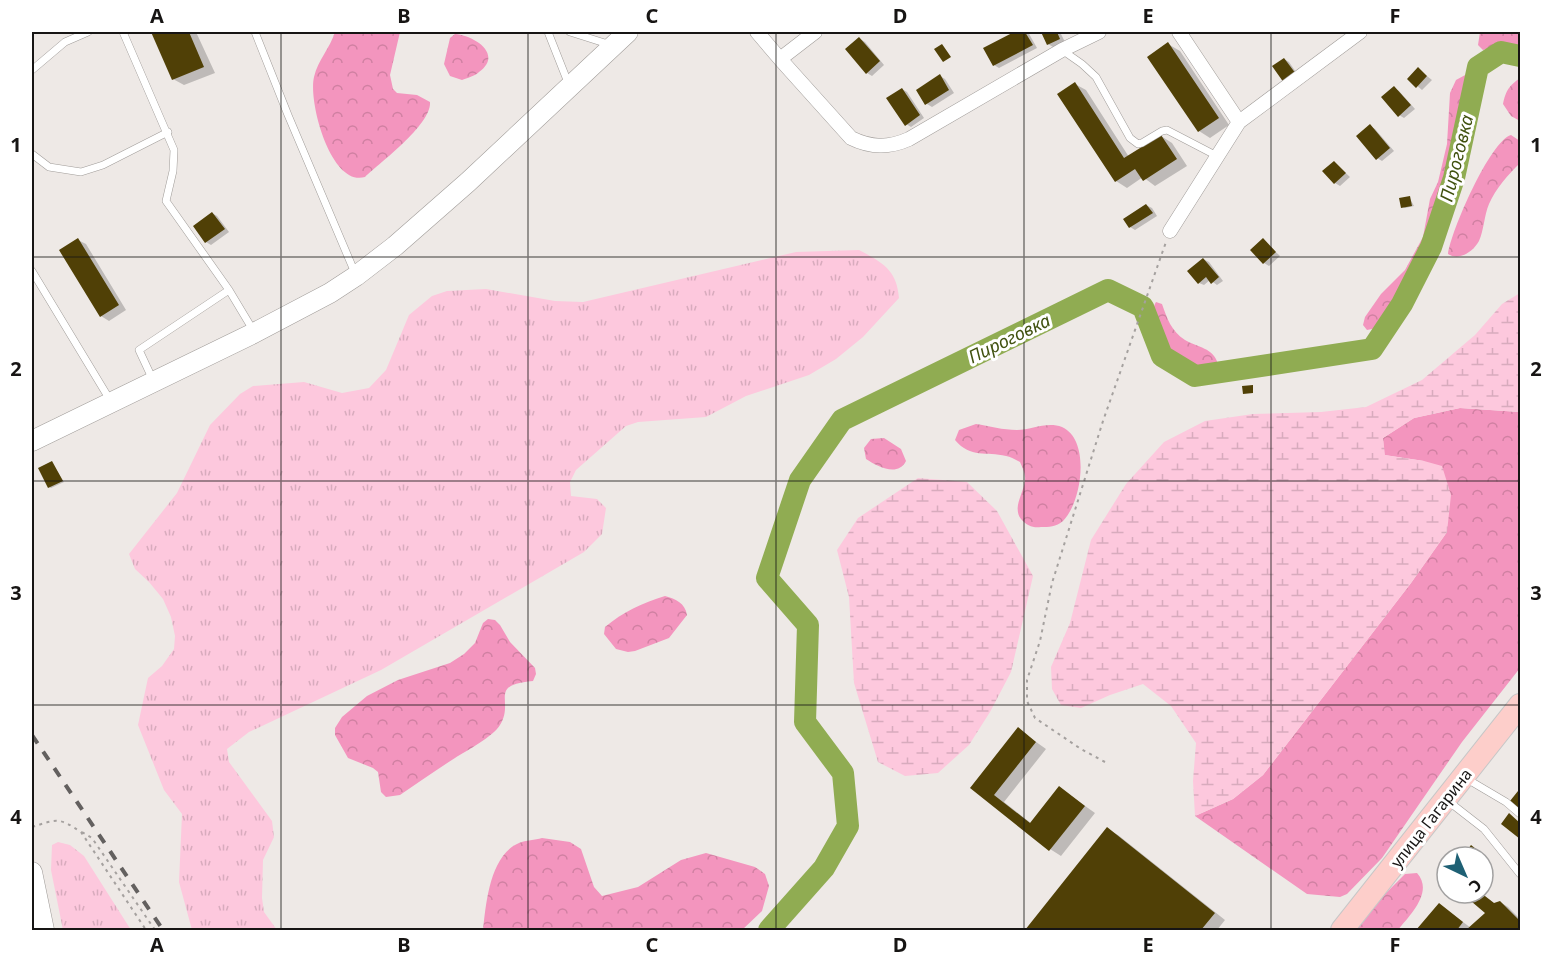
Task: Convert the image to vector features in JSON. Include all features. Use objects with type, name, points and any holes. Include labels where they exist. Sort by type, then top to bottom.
[{"type":"main road","points":[[32,441],[255,333],[356,276],[460,189],[628,32]]},
{"type":"main road","name":"улица Гагарина","points":[[1342,930],[1521,705]]},
{"type":"main road","points":[[32,872],[44,930]]},
{"type":"street","points":[[758,32],[851,138],[861,143],[886,146],[909,139],[1099,32]]},
{"type":"street","points":[[780,59],[815,32]]},
{"type":"street","points":[[1179,32],[1239,122]]},
{"type":"street","points":[[1170,231],[1239,122],[1360,32]]},
{"type":"lane","points":[[32,70],[65,42],[88,32]]},
{"type":"lane","points":[[123,32],[174,150],[173,171],[166,201],[229,290],[255,333]]},
{"type":"lane","points":[[255,32],[356,276]]},
{"type":"lane","points":[[548,32],[570,87]]},
{"type":"lane","points":[[570,32],[614,46]]},
{"type":"lane","points":[[1062,51],[1082,64],[1096,77],[1130,138],[1135,142],[1142,143],[1167,130],[1217,156]]},
{"type":"lane","points":[[32,154],[49,167],[81,172],[103,165],[168,132]]},
{"type":"lane","points":[[32,271],[111,402]]},
{"type":"lane","points":[[154,381],[139,350],[229,290]]},
{"type":"lane","points":[[1464,777],[1506,802],[1521,814]]},
{"type":"lane","points":[[1446,799],[1484,829],[1521,874]]},
{"type":"path","points":[[1105,762],[1035,718],[1027,701],[1027,680],[1040,641],[1053,583],[1103,422],[1170,231]]},
{"type":"path","points":[[32,827],[57,819],[92,838],[155,930]]},
{"type":"path","points":[[81,832],[146,930]]},
{"type":"green space","points":[[335,32],[400,32],[390,75],[393,89],[397,93],[417,95],[430,102],[423,121],[415,131],[365,177],[353,177],[342,169],[332,156],[324,140],[315,105],[314,77]]},
{"type":"green space","points":[[1480,32],[1520,32],[1520,48],[1502,45],[1483,50],[1478,45]]},
{"type":"green space","points":[[455,34],[470,38],[487,52],[486,65],[473,76],[462,80],[450,76],[444,64],[450,38]]},
{"type":"green space","points":[[1467,74],[1474,76],[1477,82],[1477,92],[1465,130],[1463,172],[1452,205],[1418,261],[1391,314],[1377,328],[1367,330],[1363,325],[1365,317],[1381,294],[1405,270],[1423,237],[1430,199],[1438,182],[1447,144],[1450,93],[1456,80]]},
{"type":"green space","points":[[1520,78],[1520,121],[1511,116],[1503,104],[1508,89]]},
{"type":"green space","points":[[1511,135],[1520,141],[1520,163],[1492,198],[1479,241],[1473,249],[1461,256],[1448,254],[1456,227],[1483,169],[1502,141]]},
{"type":"green space","points":[[859,250],[881,263],[892,274],[898,288],[899,298],[863,337],[836,359],[809,375],[746,396],[706,417],[638,422],[626,426],[576,470],[570,482],[571,496],[597,499],[606,508],[602,534],[584,552],[381,670],[249,732],[227,749],[229,762],[272,821],[274,837],[263,860],[262,898],[264,912],[277,930],[192,930],[179,882],[182,814],[164,790],[138,725],[148,678],[162,666],[174,649],[175,636],[171,617],[163,599],[135,569],[129,554],[177,493],[210,425],[240,394],[253,386],[304,382],[342,393],[369,388],[386,370],[409,315],[432,296],[447,291],[486,289],[555,301],[583,302],[796,252]]},
{"type":"green space","points":[[1520,293],[1520,412],[1460,408],[1414,418],[1383,438],[1385,455],[1442,466],[1451,495],[1447,532],[1411,583],[1263,775],[1233,799],[1195,816],[1193,781],[1196,743],[1171,706],[1143,684],[1081,708],[1061,705],[1052,689],[1051,667],[1070,623],[1091,540],[1126,484],[1164,442],[1205,421],[1253,414],[1321,412],[1366,407],[1422,380],[1475,335],[1502,304]]},
{"type":"green space","points":[[1156,302],[1162,304],[1176,333],[1185,340],[1209,351],[1218,364],[1206,367],[1193,366],[1179,359],[1172,352],[1156,327],[1153,309]]},
{"type":"green space","points":[[1460,408],[1520,412],[1520,668],[1462,742],[1382,858],[1347,894],[1340,897],[1307,894],[1195,816],[1233,799],[1263,775],[1411,583],[1447,532],[1424,461],[1384,455],[1383,438],[1414,418]]},
{"type":"green space","points":[[976,424],[1017,430],[1056,425],[1071,434],[1077,444],[1080,457],[1079,486],[1070,512],[1063,521],[1052,526],[1035,527],[1021,519],[1018,505],[1025,478],[1020,462],[1006,456],[967,450],[955,440],[959,430]]},
{"type":"green space","points":[[884,438],[901,449],[906,461],[898,469],[888,469],[866,459],[864,448],[871,439]]},
{"type":"green space","points":[[918,478],[967,482],[997,511],[1033,576],[1011,672],[969,745],[938,773],[905,776],[878,762],[854,683],[849,597],[837,550],[858,518]]},
{"type":"green space","points":[[665,596],[679,602],[687,615],[669,638],[635,651],[616,649],[604,634],[605,627],[633,608]]},
{"type":"green space","points":[[488,619],[495,620],[500,625],[510,642],[535,668],[536,674],[533,681],[519,683],[506,690],[504,716],[492,734],[400,795],[386,797],[381,792],[378,772],[348,758],[335,735],[335,728],[342,717],[367,696],[398,680],[450,663],[464,654],[475,643],[483,623]]},
{"type":"green space","points":[[542,838],[570,842],[581,849],[594,887],[602,896],[638,887],[681,860],[706,853],[755,867],[765,874],[769,886],[762,911],[742,930],[483,930],[491,881],[502,858],[509,849],[519,843]]},
{"type":"green space","points":[[58,842],[70,845],[84,856],[131,930],[63,930],[51,870],[52,845]]},
{"type":"green space","points":[[1417,873],[1422,880],[1422,895],[1414,910],[1398,930],[1357,930],[1367,912],[1405,874]]},
{"type":"building","points":[[151,32],[189,32],[204,67],[172,80]]},
{"type":"building","points":[[1014,32],[1025,32],[1033,45],[993,66],[983,48]]},
{"type":"building","points":[[1041,32],[1057,32],[1060,39],[1047,45]]},
{"type":"building","points":[[859,37],[880,61],[866,74],[845,49]]},
{"type":"building","points":[[1168,42],[1219,118],[1198,132],[1147,57]]},
{"type":"building","points":[[942,44],[951,57],[943,62],[934,49]]},
{"type":"building","points":[[1284,58],[1296,74],[1284,83],[1272,66]]},
{"type":"building","points":[[1418,67],[1427,76],[1416,88],[1407,79]]},
{"type":"building","points":[[940,74],[949,90],[925,105],[916,90]]},
{"type":"building","points":[[1075,82],[1124,158],[1161,135],[1177,159],[1143,181],[1135,169],[1115,182],[1057,94]]},
{"type":"building","points":[[1394,86],[1411,105],[1398,117],[1381,97]]},
{"type":"building","points":[[902,88],[920,115],[905,126],[886,98]]},
{"type":"building","points":[[1370,124],[1390,148],[1376,160],[1356,136]]},
{"type":"building","points":[[1334,161],[1346,173],[1334,184],[1322,171]]},
{"type":"building","points":[[1410,196],[1412,206],[1401,208],[1399,198]]},
{"type":"building","points":[[1146,204],[1153,213],[1129,228],[1123,219]]},
{"type":"building","points":[[212,212],[225,229],[205,243],[193,226]]},
{"type":"building","points":[[78,238],[119,305],[100,317],[59,250]]},
{"type":"building","points":[[1263,238],[1276,252],[1263,264],[1250,250]]},
{"type":"building","points":[[1203,258],[1219,277],[1211,284],[1206,277],[1198,284],[1187,271]]},
{"type":"building","points":[[1253,385],[1253,393],[1243,394],[1242,386]]},
{"type":"building","points":[[52,461],[63,481],[48,488],[38,468]]},
{"type":"building","points":[[1018,727],[1036,742],[994,795],[1030,823],[1059,786],[1085,806],[1049,851],[970,788]]},
{"type":"building","points":[[1518,791],[1520,793],[1520,810],[1510,801]]},
{"type":"building","points":[[1509,813],[1520,823],[1520,839],[1501,824]]},
{"type":"building","points":[[1107,827],[1215,913],[1201,930],[1025,930]]},
{"type":"building","points":[[1500,901],[1520,921],[1520,930],[1466,930],[1485,913],[1476,905],[1495,905],[1495,903]]},
{"type":"building","points":[[1437,905],[1442,905],[1463,922],[1457,930],[1416,930]]},
{"type":"waterway","name":"Пироговка","points":[[769,930],[824,868],[848,826],[843,773],[805,722],[808,625],[767,578],[800,480],[842,420],[1108,290],[1143,307],[1162,356],[1195,376],[1372,349],[1402,304],[1431,247],[1454,178],[1478,67],[1501,52],[1520,56]]},
{"type":"railway","points":[[32,735],[163,930]]}]
